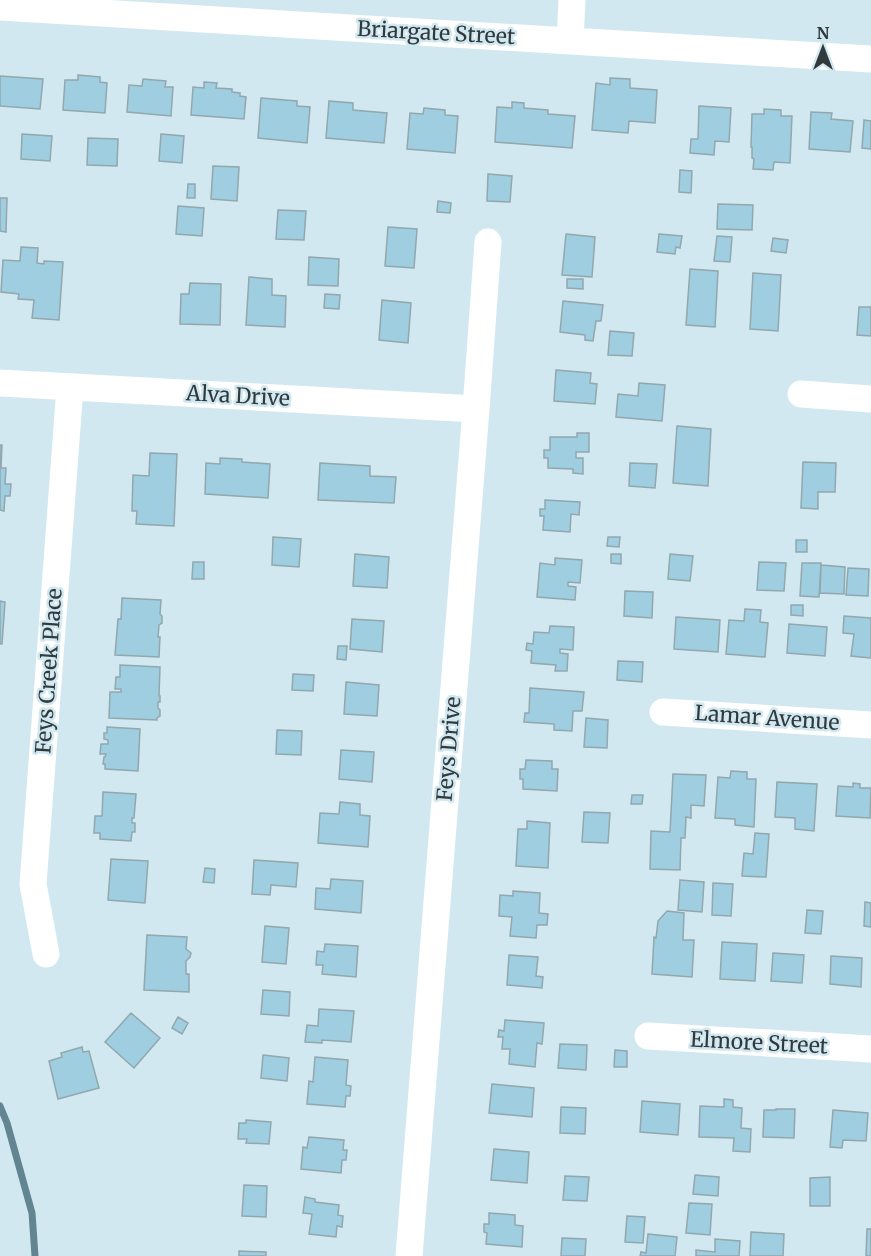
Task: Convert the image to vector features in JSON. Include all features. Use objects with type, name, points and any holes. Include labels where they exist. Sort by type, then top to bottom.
[{"type":"street","points":[[570,40],[572,0]]},
{"type":"street","name":"Briargate Street","points":[[0,7],[77,6],[871,59]]},
{"type":"street","name":"Feys Drive","points":[[409,1256],[488,242]]},
{"type":"street","name":"Alva Drive","points":[[0,383],[476,410]]},
{"type":"street","name":"Feys Creek Place","points":[[46,954],[33,884],[70,387]]},
{"type":"street","points":[[801,394],[871,399]]},
{"type":"street","name":"Lamar Avenue","points":[[663,712],[871,725]]},
{"type":"street","name":"Elmore Street","points":[[648,1036],[871,1049]]},
{"type":"building","points":[[78,75],[100,77],[100,82],[107,83],[105,113],[63,110],[65,80],[78,80]]},
{"type":"building","points":[[0,76],[43,79],[40,109],[0,106]]},
{"type":"building","points":[[610,78],[630,79],[630,88],[657,90],[655,123],[629,121],[628,133],[592,130],[596,83],[610,85]]},
{"type":"building","points":[[143,79],[166,81],[165,87],[173,87],[171,116],[127,112],[129,85],[142,86]]},
{"type":"building","points":[[204,82],[217,83],[216,88],[232,89],[232,92],[246,97],[244,119],[191,115],[193,87],[204,88]]},
{"type":"building","points":[[261,98],[297,101],[297,106],[310,107],[307,143],[258,138]]},
{"type":"building","points":[[329,101],[353,103],[353,110],[387,113],[384,143],[326,138]]},
{"type":"building","points":[[512,102],[524,103],[524,108],[548,110],[548,114],[575,116],[572,148],[495,142],[497,107],[512,108]]},
{"type":"building","points":[[699,106],[731,108],[729,142],[715,141],[714,155],[690,153],[691,139],[698,139]]},
{"type":"building","points":[[424,108],[445,110],[445,115],[458,116],[455,153],[407,149],[410,113],[423,114]]},
{"type":"building","points":[[764,109],[781,110],[781,116],[792,116],[790,163],[774,162],[773,170],[753,169],[752,114],[764,114]]},
{"type":"building","points":[[811,112],[832,113],[831,119],[853,121],[850,152],[809,149]]},
{"type":"building","points":[[864,120],[871,121],[871,149],[862,148]]},
{"type":"building","points":[[22,134],[52,136],[50,161],[21,159]]},
{"type":"building","points":[[161,134],[184,136],[182,163],[159,161]]},
{"type":"building","points":[[88,138],[118,139],[117,166],[87,165]]},
{"type":"building","points":[[213,166],[239,167],[237,201],[211,199]]},
{"type":"building","points":[[680,170],[692,171],[691,193],[679,192]]},
{"type":"building","points":[[488,174],[512,176],[510,202],[487,201]]},
{"type":"building","points":[[188,184],[195,184],[195,198],[187,198]]},
{"type":"building","points":[[0,198],[7,198],[6,232],[0,231]]},
{"type":"building","points":[[438,201],[451,203],[450,213],[437,212]]},
{"type":"building","points":[[718,204],[753,205],[752,230],[717,229]]},
{"type":"building","points":[[178,206],[204,208],[202,236],[176,234]]},
{"type":"building","points":[[278,210],[306,211],[304,240],[276,239]]},
{"type":"building","points":[[388,227],[417,229],[414,268],[385,266]]},
{"type":"building","points":[[566,234],[595,237],[592,277],[562,275]]},
{"type":"building","points":[[659,234],[682,236],[680,248],[676,247],[675,254],[657,252]]},
{"type":"building","points":[[717,236],[732,237],[730,262],[714,261]]},
{"type":"building","points":[[773,238],[788,240],[786,253],[771,251]]},
{"type":"building","points":[[21,247],[38,248],[37,263],[63,262],[59,320],[32,318],[34,300],[18,299],[19,294],[1,292],[3,260],[20,261]]},
{"type":"building","points":[[309,257],[339,259],[338,286],[308,285]]},
{"type":"building","points":[[690,269],[718,271],[715,327],[686,325]]},
{"type":"building","points":[[753,273],[781,275],[778,331],[750,329]]},
{"type":"building","points":[[249,277],[272,279],[272,295],[286,296],[285,327],[246,325]]},
{"type":"building","points":[[567,279],[583,279],[583,289],[567,288]]},
{"type":"building","points":[[190,283],[221,284],[220,325],[180,324],[181,294],[189,294]]},
{"type":"building","points":[[325,294],[340,295],[339,309],[324,308]]},
{"type":"building","points":[[382,300],[411,303],[408,343],[379,340]]},
{"type":"building","points":[[563,301],[603,305],[601,321],[596,321],[593,341],[585,340],[585,335],[560,332]]},
{"type":"building","points":[[859,307],[871,307],[871,336],[857,335]]},
{"type":"building","points":[[610,331],[634,333],[632,356],[608,355]]},
{"type":"building","points":[[556,370],[591,373],[590,383],[597,384],[595,404],[554,401]]},
{"type":"building","points":[[639,383],[665,385],[662,421],[616,417],[618,394],[638,396]]},
{"type":"building","points":[[677,426],[711,429],[708,486],[673,483]]},
{"type":"building","points":[[577,433],[589,433],[589,452],[576,452],[576,458],[583,458],[583,474],[573,473],[573,469],[548,468],[548,458],[544,458],[544,450],[550,450],[550,437],[577,437]]},
{"type":"building","points":[[0,445],[2,445],[1,468],[6,468],[5,484],[11,484],[10,496],[5,496],[4,511],[0,510]]},
{"type":"building","points":[[150,453],[177,454],[174,526],[136,524],[137,511],[132,511],[133,475],[149,476]]},
{"type":"building","points":[[220,458],[270,464],[268,498],[205,494],[206,463],[220,464]]},
{"type":"building","points":[[803,462],[836,463],[835,492],[818,492],[818,509],[801,508]]},
{"type":"building","points":[[320,463],[370,466],[370,476],[396,477],[394,503],[318,500]]},
{"type":"building","points":[[630,463],[657,464],[655,488],[629,486]]},
{"type":"building","points":[[545,500],[580,502],[579,515],[571,514],[570,532],[543,530],[544,516],[540,516],[540,509],[545,509]]},
{"type":"building","points":[[273,537],[301,539],[299,567],[272,565]]},
{"type":"building","points":[[608,537],[620,537],[619,547],[607,546]]},
{"type":"building","points":[[796,540],[807,540],[807,552],[796,552]]},
{"type":"building","points":[[355,554],[389,557],[387,588],[353,586]]},
{"type":"building","points":[[611,554],[621,554],[621,564],[611,563]]},
{"type":"building","points":[[670,554],[693,556],[690,581],[668,579]]},
{"type":"building","points":[[555,558],[582,560],[580,583],[568,582],[568,586],[576,587],[575,600],[537,597],[540,563],[555,565]]},
{"type":"building","points":[[193,562],[204,562],[204,579],[192,579]]},
{"type":"building","points":[[759,562],[786,563],[784,591],[757,590]]},
{"type":"building","points":[[802,563],[821,563],[819,597],[800,596]]},
{"type":"building","points":[[821,565],[845,567],[844,594],[820,593]]},
{"type":"building","points":[[848,568],[869,569],[868,596],[846,595]]},
{"type":"building","points":[[625,591],[653,592],[652,618],[624,616]]},
{"type":"building","points":[[122,598],[161,600],[162,623],[159,625],[159,657],[115,655]]},
{"type":"building","points":[[0,601],[5,602],[2,644],[0,644]]},
{"type":"building","points":[[791,605],[803,605],[803,616],[791,615]]},
{"type":"building","points":[[745,609],[761,610],[760,622],[768,623],[765,657],[726,654],[729,620],[744,621]]},
{"type":"building","points":[[844,616],[871,618],[871,658],[851,656],[854,634],[843,633]]},
{"type":"building","points":[[676,617],[720,620],[718,652],[674,649]]},
{"type":"building","points":[[352,619],[384,621],[382,652],[350,649]]},
{"type":"building","points":[[789,624],[827,627],[825,656],[787,653]]},
{"type":"building","points":[[550,626],[574,627],[573,650],[560,649],[560,653],[568,654],[567,671],[555,671],[556,665],[531,663],[532,651],[526,650],[527,643],[533,644],[534,632],[549,633]]},
{"type":"building","points":[[338,646],[347,646],[346,660],[337,659]]},
{"type":"building","points":[[618,661],[643,662],[642,682],[617,680]]},
{"type":"building","points":[[120,665],[160,667],[158,708],[160,716],[157,720],[109,718],[110,692],[121,692],[121,689],[115,689],[116,677],[120,677]]},
{"type":"building","points":[[293,674],[314,675],[313,691],[292,690]]},
{"type":"building","points":[[346,682],[379,685],[377,716],[344,714]]},
{"type":"building","points":[[530,688],[584,692],[582,711],[573,711],[572,731],[554,730],[554,724],[524,722],[525,713],[529,713]]},
{"type":"building","points":[[586,718],[608,720],[607,748],[584,747]]},
{"type":"building","points":[[107,727],[140,729],[138,771],[105,769],[105,764],[103,764],[106,754],[100,754],[101,744],[108,744],[108,740],[104,739]]},
{"type":"building","points":[[277,730],[302,731],[301,755],[276,754]]},
{"type":"building","points":[[341,750],[374,752],[372,782],[339,779]]},
{"type":"building","points":[[526,760],[552,761],[552,769],[558,769],[557,791],[523,789],[520,769],[525,769]]},
{"type":"building","points":[[731,771],[747,772],[747,779],[756,779],[754,827],[735,825],[735,819],[715,818],[718,777],[730,778]]},
{"type":"building","points":[[673,774],[706,775],[704,806],[691,805],[691,818],[686,817],[685,838],[681,838],[680,870],[650,869],[651,831],[670,832]]},
{"type":"building","points":[[777,782],[817,784],[814,831],[795,829],[795,818],[775,817]]},
{"type":"building","points":[[853,783],[860,784],[860,788],[871,788],[870,818],[836,816],[838,786],[853,787]]},
{"type":"building","points":[[103,792],[136,794],[134,818],[132,818],[132,823],[135,823],[135,832],[132,832],[131,841],[100,839],[100,833],[94,833],[95,816],[102,816]]},
{"type":"building","points":[[632,795],[643,795],[642,804],[631,804]]},
{"type":"building","points":[[340,802],[360,804],[360,815],[370,816],[368,847],[318,843],[320,813],[339,814]]},
{"type":"building","points":[[584,812],[610,813],[608,843],[582,842]]},
{"type":"building","points":[[527,821],[550,823],[548,868],[516,866],[518,829],[527,829]]},
{"type":"building","points":[[755,833],[769,834],[766,877],[742,876],[744,853],[753,854]]},
{"type":"building","points":[[111,859],[148,861],[145,903],[108,900]]},
{"type":"building","points":[[254,860],[298,863],[296,887],[271,885],[270,895],[252,894]]},
{"type":"building","points":[[205,868],[215,869],[214,883],[203,882]]},
{"type":"building","points":[[331,879],[363,881],[361,913],[315,909],[316,888],[330,889]]},
{"type":"building","points":[[680,880],[704,882],[702,912],[678,910]]},
{"type":"building","points":[[713,883],[733,884],[731,916],[712,915]]},
{"type":"building","points":[[513,891],[540,893],[539,913],[548,914],[547,925],[537,925],[536,938],[510,936],[512,917],[499,916],[500,895],[513,896]]},
{"type":"building","points":[[865,902],[871,903],[871,927],[864,926]]},
{"type":"building","points":[[807,910],[823,911],[821,934],[805,933]]},
{"type":"building","points":[[667,911],[684,913],[683,940],[694,940],[692,977],[652,974],[654,937],[656,938],[658,921]]},
{"type":"building","points":[[265,926],[289,928],[286,964],[262,962]]},
{"type":"building","points":[[147,935],[187,937],[186,949],[191,953],[186,961],[189,992],[144,990]]},
{"type":"building","points":[[722,942],[757,944],[755,981],[720,979]]},
{"type":"building","points":[[325,944],[358,946],[356,977],[322,974],[323,965],[316,965],[317,951],[324,952]]},
{"type":"building","points":[[773,953],[804,955],[802,983],[771,981]]},
{"type":"building","points":[[509,955],[538,957],[536,976],[543,977],[542,988],[507,985]]},
{"type":"building","points":[[831,956],[862,958],[861,987],[830,984]]},
{"type":"building","points":[[263,990],[290,992],[289,1016],[261,1014]]},
{"type":"building","points":[[319,1009],[354,1011],[351,1042],[322,1040],[322,1043],[305,1042],[307,1025],[318,1026]]},
{"type":"building","points":[[131,1013],[160,1038],[134,1068],[105,1042]]},
{"type":"building","points":[[178,1017],[188,1023],[182,1034],[172,1028]]},
{"type":"building","points":[[505,1020],[544,1023],[542,1044],[537,1043],[535,1067],[509,1064],[510,1049],[502,1049],[503,1037],[498,1037],[499,1030],[504,1031]]},
{"type":"building","points":[[560,1044],[587,1045],[586,1070],[558,1068]]},
{"type":"building","points":[[82,1047],[83,1052],[89,1051],[99,1088],[58,1099],[49,1061],[62,1057],[61,1053]]},
{"type":"building","points":[[615,1050],[627,1051],[627,1067],[614,1067]]},
{"type":"building","points":[[263,1055],[289,1058],[287,1081],[261,1078]]},
{"type":"building","points":[[315,1057],[348,1060],[346,1085],[351,1086],[350,1096],[346,1096],[345,1107],[307,1104],[309,1081],[313,1082]]},
{"type":"building","points":[[492,1084],[534,1088],[532,1117],[489,1113]]},
{"type":"building","points":[[724,1099],[733,1100],[733,1107],[742,1108],[741,1128],[751,1129],[750,1152],[733,1151],[734,1138],[699,1137],[700,1106],[724,1107]]},
{"type":"building","points":[[642,1101],[680,1104],[678,1135],[640,1132]]},
{"type":"building","points":[[561,1107],[586,1108],[585,1134],[560,1133]]},
{"type":"building","points":[[795,1109],[794,1138],[763,1137],[764,1110]]},
{"type":"building","points":[[833,1110],[868,1113],[866,1141],[843,1140],[842,1148],[830,1147]]},
{"type":"building","points":[[246,1120],[271,1122],[269,1144],[246,1143],[247,1139],[238,1139],[239,1123],[246,1123]]},
{"type":"building","points":[[309,1137],[344,1140],[343,1150],[347,1150],[346,1160],[342,1160],[341,1173],[301,1169],[303,1147],[307,1148]]},
{"type":"building","points":[[494,1149],[529,1152],[527,1183],[491,1180]]},
{"type":"building","points":[[695,1175],[719,1177],[718,1196],[693,1194]]},
{"type":"building","points":[[565,1176],[589,1177],[587,1201],[563,1200]]},
{"type":"building","points":[[830,1177],[830,1206],[810,1206],[810,1178]]},
{"type":"building","points":[[244,1185],[267,1186],[266,1217],[242,1216]]},
{"type":"building","points":[[305,1197],[315,1199],[315,1202],[339,1205],[338,1215],[343,1216],[342,1227],[337,1226],[336,1237],[309,1234],[312,1214],[303,1213]]},
{"type":"building","points":[[689,1203],[712,1204],[710,1235],[686,1233]]},
{"type":"building","points":[[489,1213],[515,1215],[515,1225],[523,1226],[522,1247],[486,1244],[487,1233],[484,1232],[484,1224],[489,1224]]},
{"type":"building","points":[[627,1216],[645,1217],[643,1243],[625,1242]]},
{"type":"building","points":[[867,1229],[871,1229],[871,1256],[866,1256]]},
{"type":"building","points":[[751,1232],[784,1234],[783,1256],[750,1256]]},
{"type":"building","points":[[648,1234],[677,1237],[675,1256],[640,1256],[641,1252],[646,1253]]},
{"type":"building","points":[[562,1238],[586,1239],[585,1256],[561,1256]]},
{"type":"building","points":[[715,1239],[740,1241],[739,1256],[696,1256],[696,1250],[715,1252]]},
{"type":"building","points":[[239,1251],[266,1252],[266,1256],[239,1256]]},
{"type":"waterway","points":[[0,1106],[7,1123],[32,1213],[35,1256]]}]
